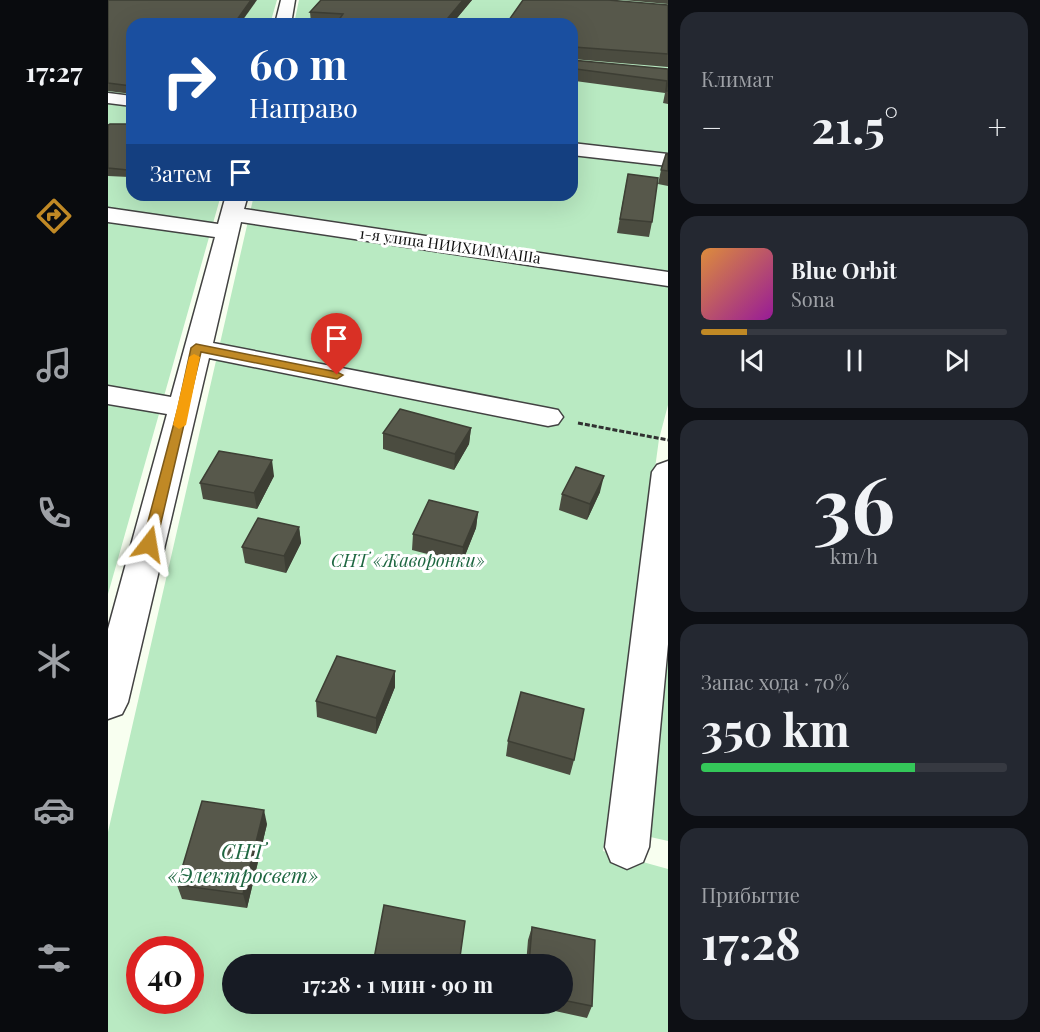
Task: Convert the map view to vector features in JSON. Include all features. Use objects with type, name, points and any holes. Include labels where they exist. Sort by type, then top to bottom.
[{"type":"street","points":[[284,18],[288,0]]},
{"type":"street","points":[[108,98],[126,100]]},
{"type":"street","points":[[578,150],[668,160]]},
{"type":"street","points":[[108,702],[232,213]]},
{"type":"street","name":"1-я улица НИИХИММАШа","points":[[108,215],[232,213],[668,279]]},
{"type":"street","points":[[196,348],[548,417]]},
{"type":"street","points":[[108,395],[184,408]]},
{"type":"street","points":[[627,847],[659,638],[668,472]]},
{"type":"path","points":[[548,417],[668,440]]},
{"type":"green space","points":[[108,0],[277,0],[272,18],[126,18],[126,201],[219,201],[108,594]]},
{"type":"green space","points":[[299,0],[668,0],[668,156],[578,146],[578,18],[295,18]]},
{"type":"green space","name":"СНТ «Жаворонки»","points":[[578,154],[668,163],[668,405],[659,439],[603,851],[668,869],[668,1032],[108,1032],[108,832],[253,201],[578,201]]},
{"type":"green space","points":[[668,608],[668,841],[646,836]]},
{"type":"building","points":[[108,0],[251,0],[238,18],[126,18],[126,85],[108,83]]},
{"type":"building","points":[[321,0],[463,0],[448,18],[340,18],[343,14],[310,12]]},
{"type":"building","points":[[523,0],[608,0],[668,5],[668,54],[578,47],[578,18],[510,18]]},
{"type":"building","points":[[578,61],[668,69],[668,91],[666,91],[667,81],[578,69]]},
{"type":"building","points":[[126,124],[126,170],[108,168],[108,125]]},
{"type":"building","points":[[666,154],[668,154],[668,171],[661,170]]},
{"type":"building","points":[[628,174],[658,178],[652,222],[620,219]]},
{"type":"building","points":[[400,409],[471,428],[455,454],[383,433]]},
{"type":"building","points":[[219,451],[272,460],[254,493],[200,483]]},
{"type":"building","points":[[576,467],[604,476],[590,504],[562,494]]},
{"type":"building","points":[[429,500],[478,512],[463,547],[413,534]]},
{"type":"building","points":[[258,518],[299,527],[284,556],[242,547]]},
{"type":"building","points":[[337,656],[395,671],[376,718],[316,701]]},
{"type":"building","points":[[521,692],[584,709],[574,760],[508,741]]},
{"type":"building","points":[[202,801],[264,810],[243,894],[177,885]]},
{"type":"building","points":[[384,905],[465,921],[460,954],[375,954]]},
{"type":"building","points":[[532,927],[595,940],[592,1006],[573,1002],[573,954],[530,954]]},
{"type":"slow traffic","points":[[179,425],[194,357]]},
{"type":"route","points":[[149,544],[184,408],[196,348],[337,375]]},
{"type":"park label","name":"СНТ «Электросвет»","points":[[243,864]]}]
